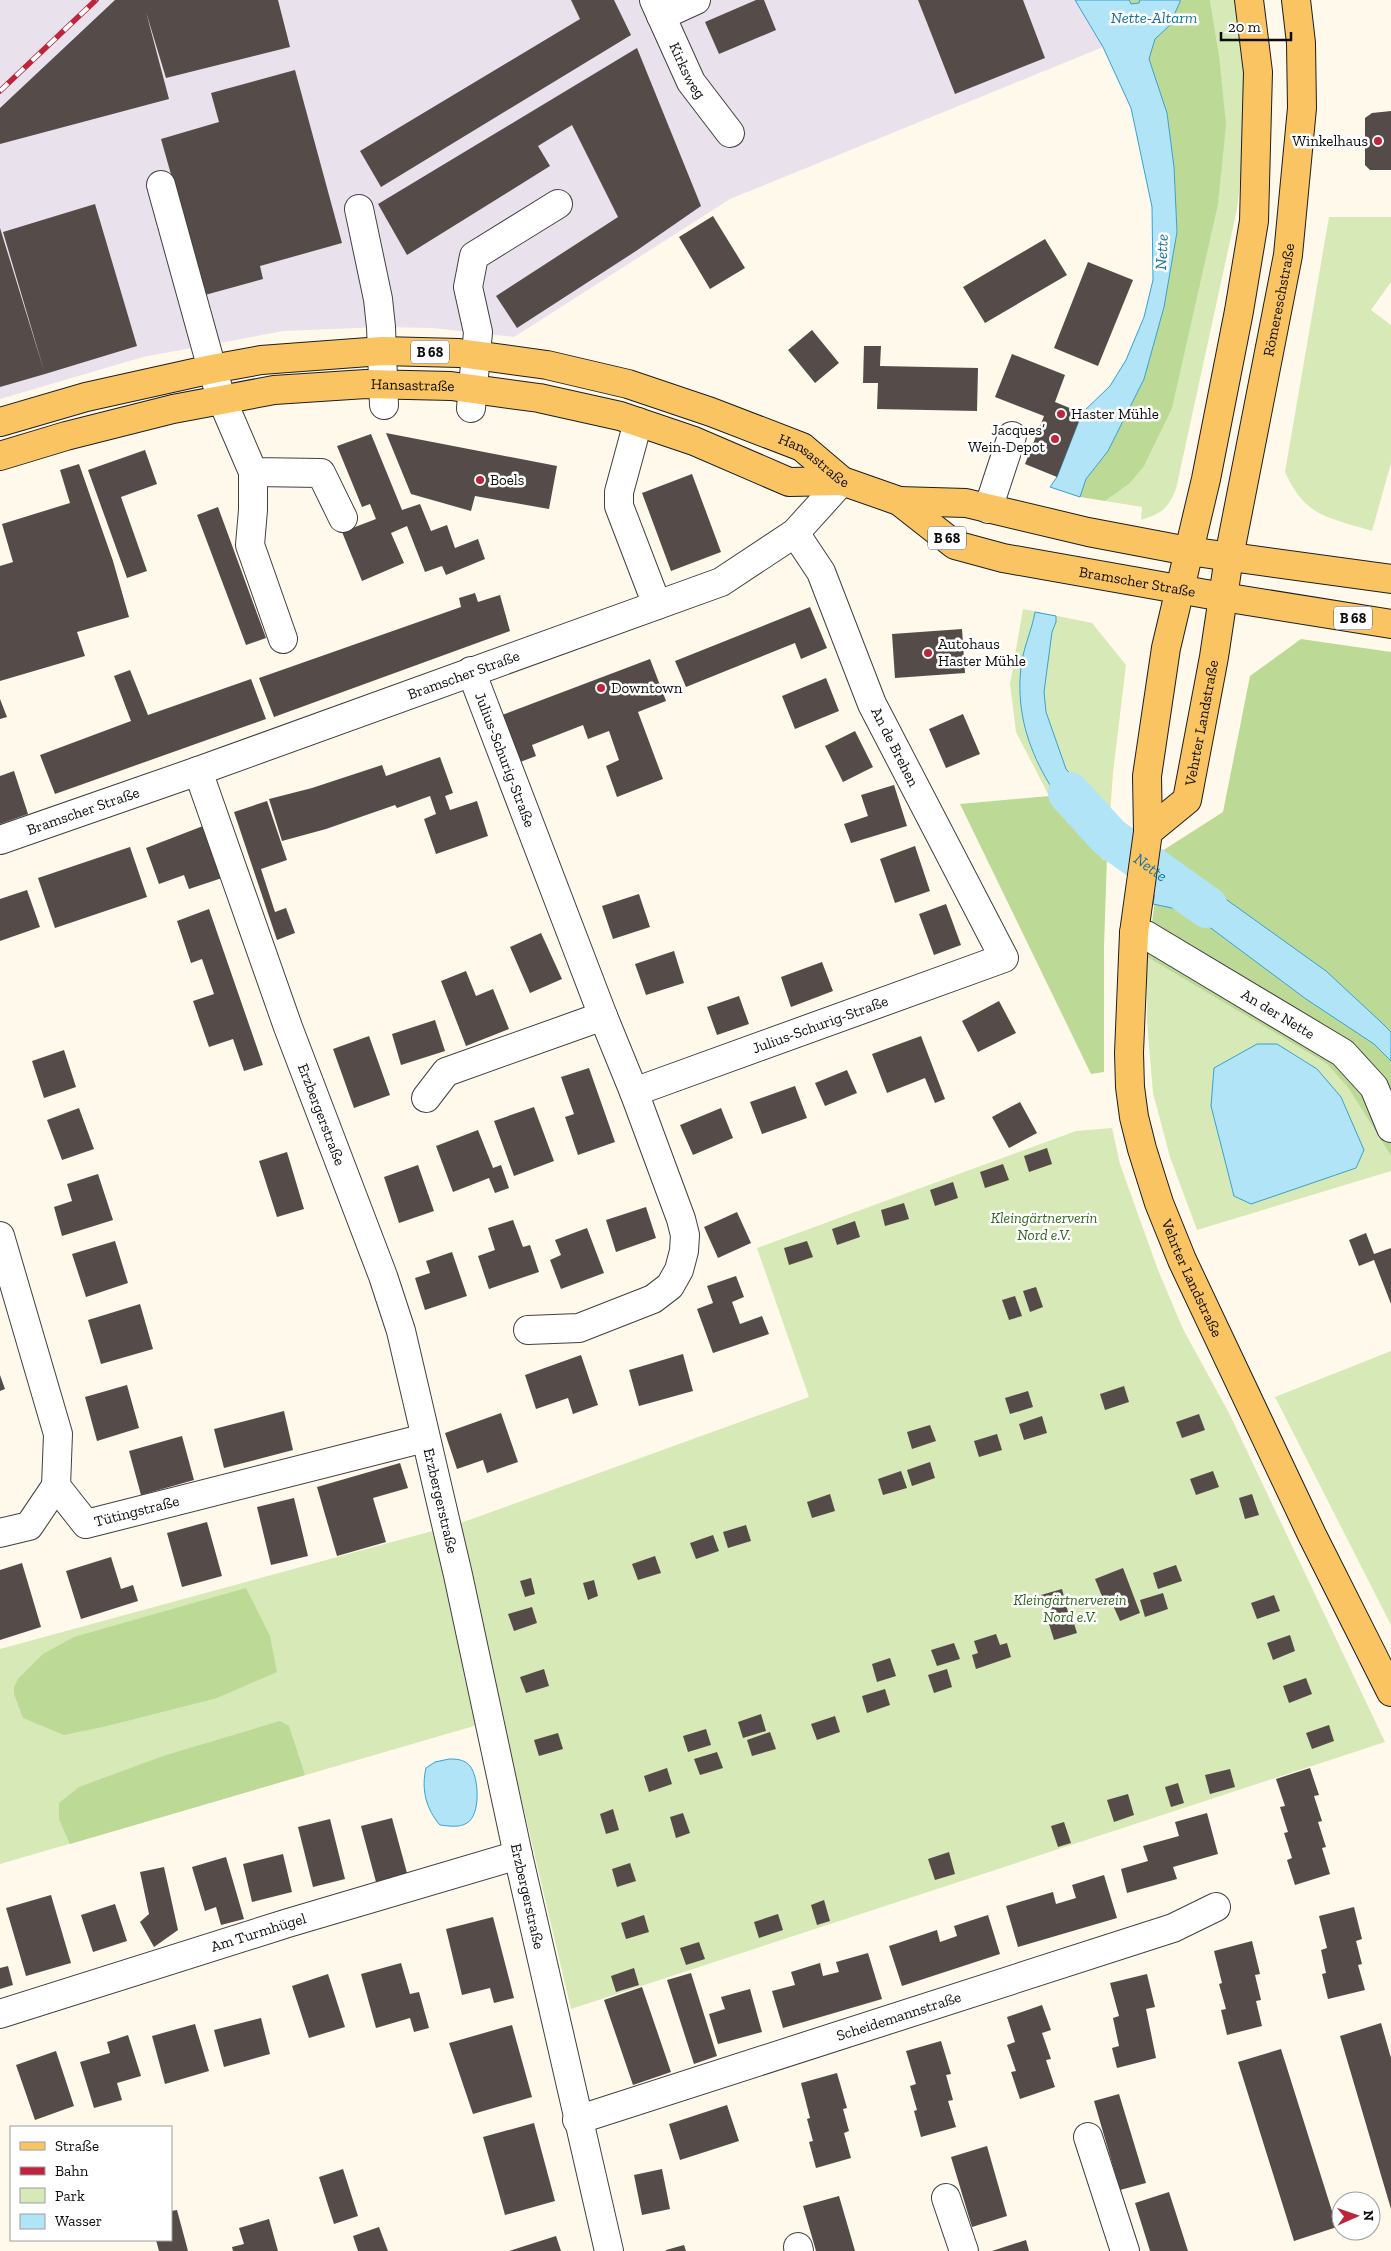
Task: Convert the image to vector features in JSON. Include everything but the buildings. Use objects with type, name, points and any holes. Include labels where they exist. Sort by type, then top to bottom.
[{"type":"main road","points":[[1179,590],[1206,479],[1239,311],[1254,221],[1258,72],[1249,0]]},
{"type":"main road","name":"Römereschstraße","points":[[1223,598],[1229,557],[1288,255],[1302,108],[1302,43],[1296,0]]},
{"type":"main road","name":"Hansastraße","points":[[0,422],[86,397],[261,360],[382,351],[476,355],[547,365],[628,384],[702,409],[802,447],[842,481]]},
{"type":"main road","name":"Hansastraße","points":[[0,456],[137,418],[274,390],[472,399],[539,398],[620,416],[638,422],[694,441],[789,482],[842,481]]},
{"type":"main road","name":"Bramscher Straße","points":[[842,481],[899,501],[966,503],[1088,532],[1188,551],[1391,580]]},
{"type":"main road","name":"Bramscher Straße","points":[[899,501],[955,545],[1003,558],[1223,598],[1391,624]]},
{"type":"main road","name":"Vehrter Landstraße","points":[[1179,590],[1166,648],[1147,776],[1147,837],[1134,933],[1129,1053],[1130,1087],[1140,1141],[1159,1203],[1192,1282],[1312,1535],[1391,1692]]},
{"type":"main road","name":"Vehrter Landstraße","points":[[1147,837],[1187,800],[1223,598]]},
{"type":"street","points":[[658,8],[696,0]]},
{"type":"street","name":"Kirksweg","points":[[658,8],[691,82],[730,133]]},
{"type":"street","points":[[161,185],[212,369],[222,400],[253,472],[253,510],[250,545],[283,639]]},
{"type":"street","points":[[472,399],[477,324],[468,287],[474,256],[558,204]]},
{"type":"street","points":[[359,209],[378,299],[384,394]]},
{"type":"street","points":[[638,422],[619,492],[619,506],[657,605]]},
{"type":"street","points":[[988,509],[1012,436]]},
{"type":"street","points":[[253,472],[321,473],[343,518]]},
{"type":"street","name":"Bramscher Straße","points":[[0,840],[198,771],[721,582],[795,533],[842,481]]},
{"type":"street","name":"An de Brehen","points":[[795,533],[820,572],[872,704],[1004,958]]},
{"type":"street","name":"Julius-Schurig-Straße","points":[[471,671],[634,1092],[681,1218],[685,1235],[684,1251],[679,1270],[670,1286],[653,1299],[579,1328],[528,1330]]},
{"type":"street","name":"Erzbergerstraße","points":[[198,771],[288,1027],[383,1276],[401,1331],[458,1575],[518,1855],[608,2251]]},
{"type":"street","name":"An der Nette","points":[[1134,933],[1146,935],[1343,1053],[1374,1087],[1391,1128]]},
{"type":"street","name":"Julius-Schurig-Straße","points":[[634,1092],[1004,958]]},
{"type":"street","points":[[426,1098],[446,1072],[603,1016]]},
{"type":"street","points":[[0,1236],[10,1301],[58,1434],[56,1486],[29,1526],[0,1533]]},
{"type":"street","name":"Tütingstraße","points":[[56,1486],[86,1524],[425,1438]]},
{"type":"street","name":"Am Turmhügel","points":[[0,2014],[288,1923],[518,1855]]},
{"type":"street","name":"Scheidemannstraße","points":[[578,2120],[1173,1928],[1216,1907]]},
{"type":"street","points":[[1088,2137],[1125,2251]]},
{"type":"street","points":[[946,2198],[964,2251]]},
{"type":"shaded area","points":[[0,0],[1075,0],[1103,47],[730,199],[514,337],[432,328],[381,327],[284,331],[143,357],[0,399]]},
{"type":"green space","points":[[1129,0],[1210,0],[1219,55],[1226,125],[1218,204],[1172,408],[1144,466],[1129,484],[1105,501],[1080,497],[1086,479],[1108,451],[1144,379],[1177,232],[1174,167],[1167,113]]},
{"type":"green space","points":[[1210,0],[1234,0],[1243,55],[1245,137],[1237,209],[1176,489],[1170,502],[1163,510],[1141,520],[1142,507],[1105,501],[1129,484],[1219,55]]},
{"type":"green space","points":[[1329,217],[1391,217],[1391,282],[1371,310],[1391,325],[1391,463],[1372,531],[1320,514],[1301,499],[1285,472]]},
{"type":"green space","points":[[1023,609],[1092,623],[1126,665],[1113,773],[1107,857],[1104,862],[1049,796],[1016,732],[1010,684]]},
{"type":"green space","points":[[1301,639],[1391,652],[1391,1156],[1349,1089],[1327,1064],[1147,957],[1162,851],[1223,812],[1250,676]]},
{"type":"green space","points":[[1049,796],[1104,861],[1107,857],[1104,947],[1104,1072],[1091,1074],[960,804]]},
{"type":"green space","points":[[1147,957],[1327,1064],[1349,1089],[1391,1156],[1391,1171],[1197,1230],[1170,1157],[1153,1093],[1147,1022]]},
{"type":"green space","name":"Kleingärtnerverein Nord e.V.","points":[[1112,1128],[1120,1164],[1158,1270],[1183,1329],[1229,1413],[1385,1742],[571,2009],[503,1721],[481,1724],[0,1864],[0,1649],[458,1524],[809,1397],[757,1248],[1076,1131]]},
{"type":"green space","points":[[1391,1351],[1391,1625],[1275,1397]]},
{"type":"green space","points":[[246,1588],[270,1636],[277,1672],[217,1698],[64,1735],[23,1718],[14,1694],[14,1687],[18,1679],[43,1654],[74,1637]]},
{"type":"green space","points":[[280,1721],[289,1726],[305,1775],[70,1844],[59,1819],[59,1803],[79,1787],[163,1756]]},
{"type":"water","name":"Nette-Altarm","points":[[1075,0],[1129,0],[1131,4],[1139,3],[1140,0],[1180,0],[1169,26],[1155,39],[1149,59],[1167,113],[1174,167],[1177,232],[1164,307],[1144,379],[1108,451],[1086,479],[1080,497],[1050,487],[1057,477],[1082,413],[1110,386],[1126,360],[1144,317],[1153,280],[1152,207],[1131,108],[1103,47]]},
{"type":"water","points":[[1035,612],[1056,616],[1044,692],[1046,712],[1066,769],[1097,803],[1111,813],[1107,857],[1056,794],[1042,771],[1031,747],[1024,722],[1020,695],[1021,667]]},
{"type":"water","points":[[1162,851],[1188,872],[1326,971],[1391,1032],[1391,1061],[1374,1044],[1306,999],[1204,923],[1177,909],[1153,904]]},
{"type":"water","points":[[1257,1044],[1277,1044],[1317,1069],[1341,1097],[1364,1150],[1356,1168],[1251,1204],[1234,1196],[1211,1106],[1214,1068]]},
{"type":"water","points":[[457,1759],[468,1764],[475,1778],[477,1796],[475,1812],[472,1819],[464,1825],[440,1825],[431,1812],[426,1798],[424,1784],[426,1768],[435,1762]]},
{"type":"waterway","name":"Nette","points":[[1069,793],[1109,837],[1207,907]]},
{"type":"railway","points":[[0,91],[96,0]]},
{"type":"place","name":"Winkelhaus","points":[[1378,141]]},
{"type":"place","name":"Haster Mühle","points":[[1061,414]]},
{"type":"place","name":"Jacques’ Wein-Depot","points":[[1055,439]]},
{"type":"place","name":"Boels","points":[[480,480]]},
{"type":"place","name":"Autohaus Haster Mühle","points":[[928,653]]},
{"type":"place","name":"Downtown","points":[[601,688]]},
{"type":"park label","name":"Kleingärtnerverin Nord e.V.","points":[[1044,1226]]}]
